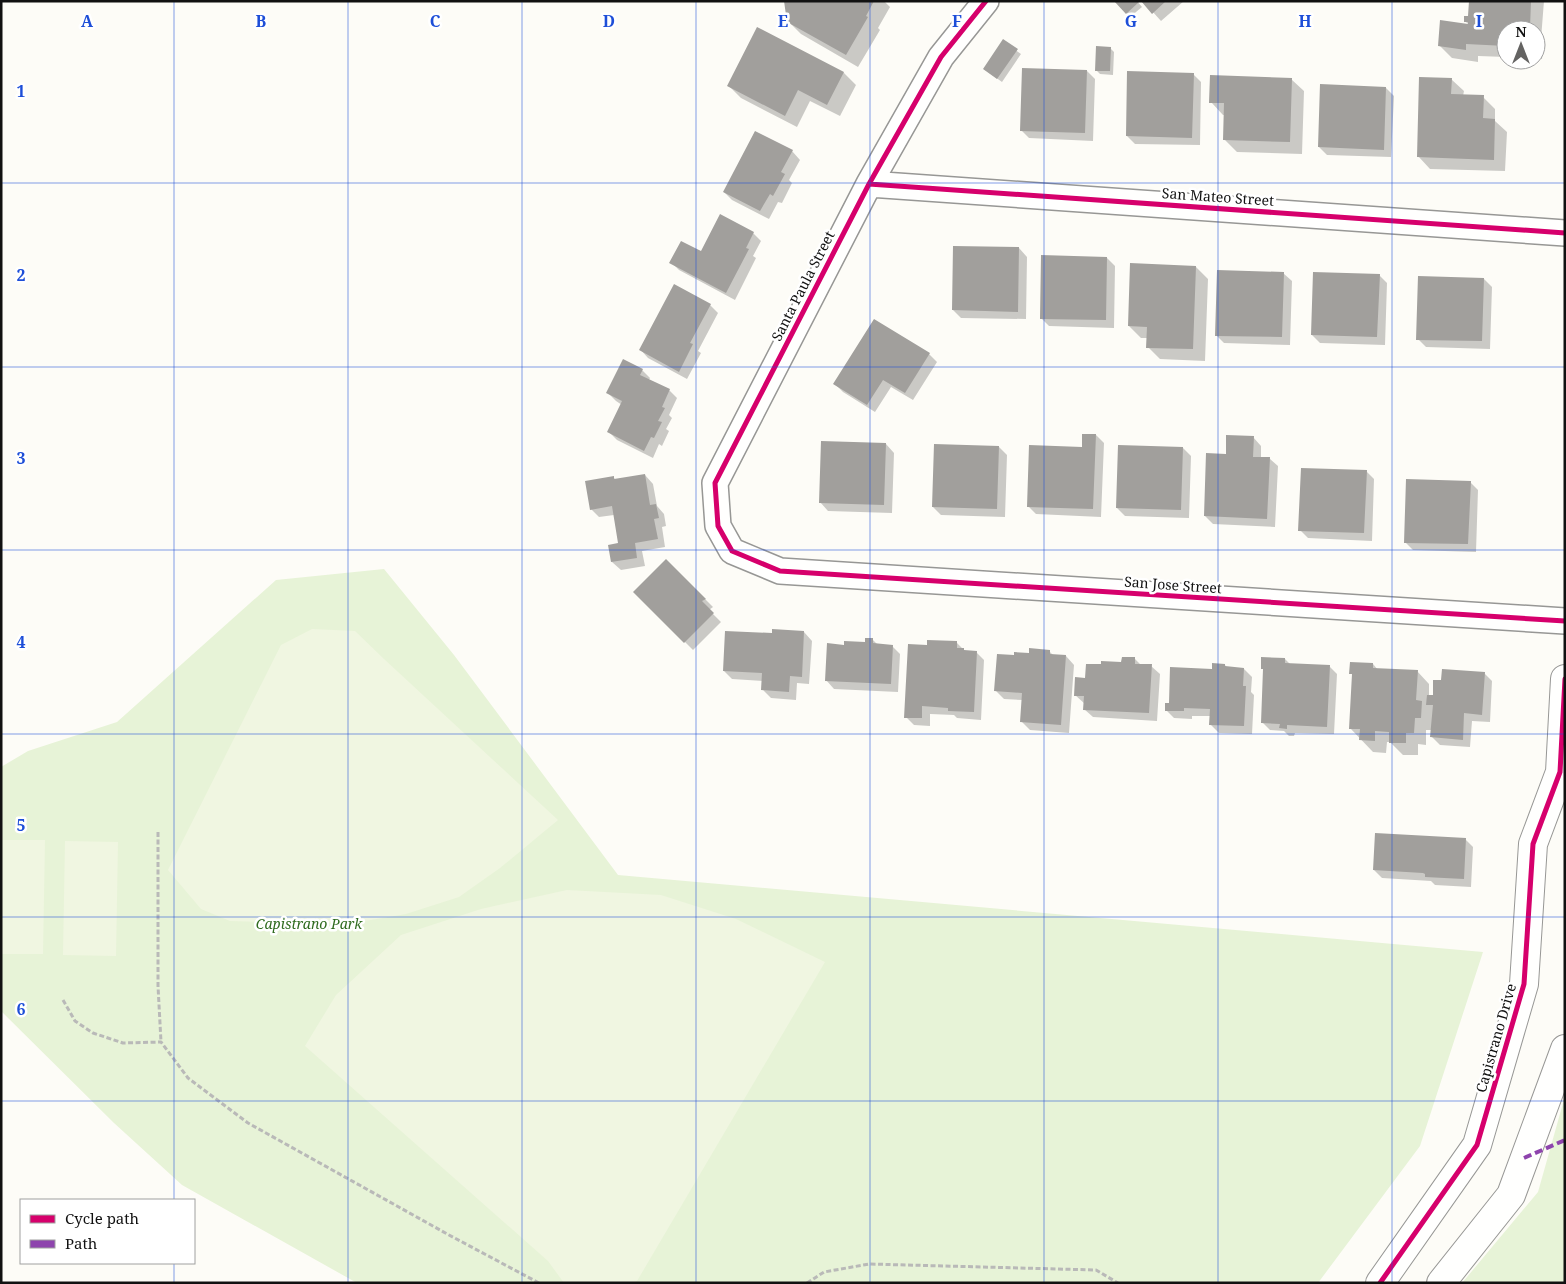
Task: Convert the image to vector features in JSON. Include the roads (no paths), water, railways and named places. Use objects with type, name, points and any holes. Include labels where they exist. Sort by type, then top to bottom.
[{"type":"street","name":"Santa Paula Street","points":[[780,571],[732,550],[718,526],[714,483],[869,184],[941,58],[986,1]]},
{"type":"street","name":"San Mateo Street","points":[[869,184],[1565,233]]},
{"type":"street","name":"San Jose Street","points":[[780,571],[1565,621]]},
{"type":"street","name":"Capistrano Drive","points":[[1380,1283],[1477,1144],[1524,984],[1533,844],[1562,778],[1565,679]]},
{"type":"street","points":[[1441,1283],[1511,1195],[1565,1049]]},
{"type":"park label","name":"Capistrano Park","points":[[309,924]]}]
